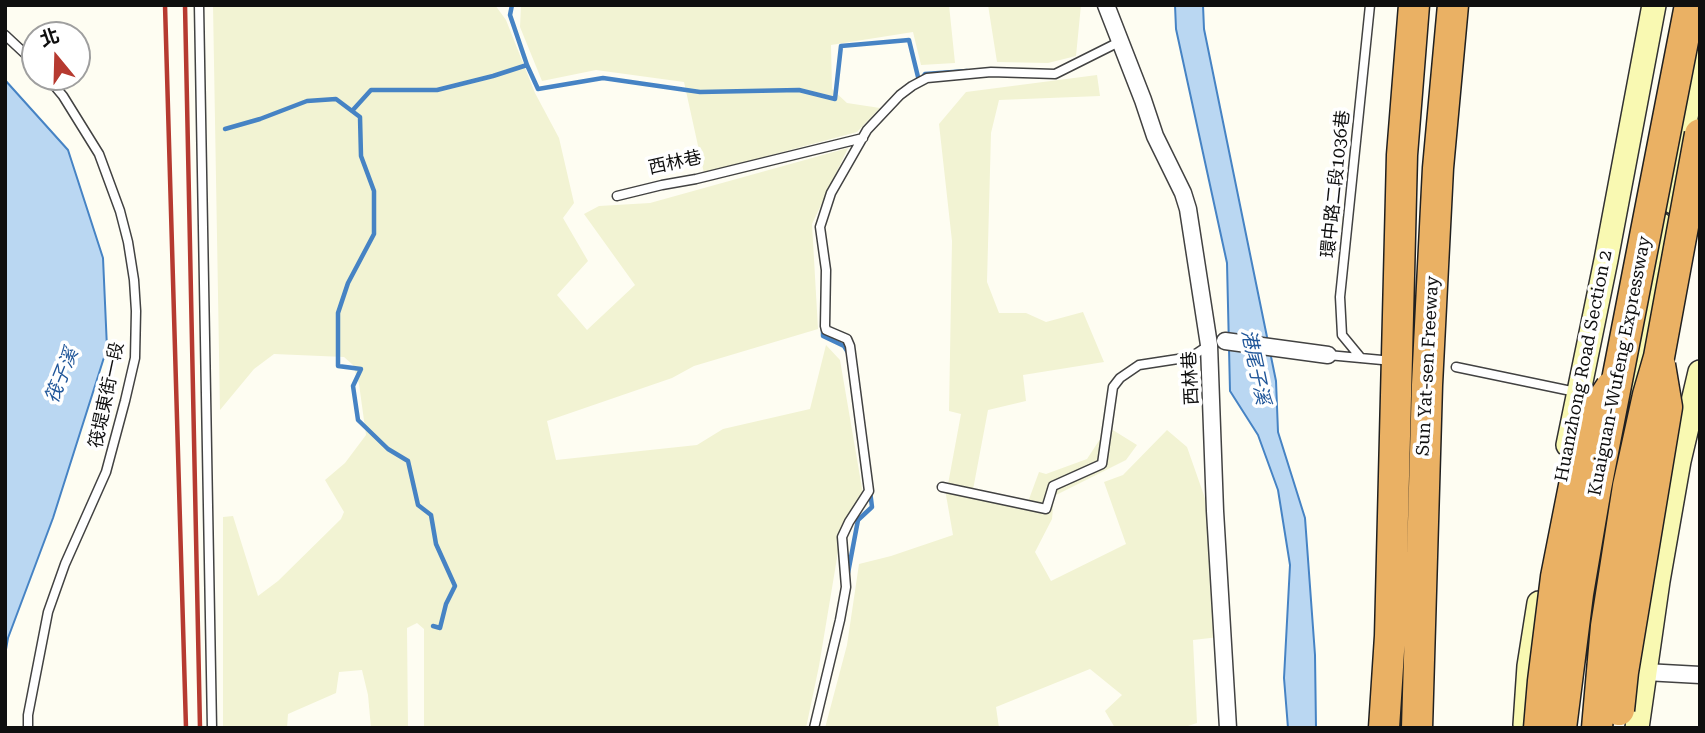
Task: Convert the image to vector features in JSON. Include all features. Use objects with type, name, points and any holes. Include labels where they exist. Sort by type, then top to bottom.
[{"type":"highway","name":"Sun Yat-sen Freeway","points":[[1384,728],[1390,636],[1402,155],[1414,5]]},
{"type":"highway","name":"Sun Yat-sen Freeway","points":[[1417,728],[1427,385],[1438,168],[1453,5]]},
{"type":"highway","name":"Kuaiguan-Wufeng Expressway","points":[[1561,728],[1578,594],[1596,488],[1633,400],[1690,5]]},
{"type":"highway","name":"Kuaiguan-Wufeng Expressway","points":[[1595,728],[1606,626],[1628,486],[1659,357],[1700,134]]},
{"type":"highway","points":[[1617,728],[1623,671],[1667,407],[1659,357]]},
{"type":"highway","points":[[1539,728],[1556,577],[1586,425],[1633,400]]},
{"type":"street","name":"西林巷","points":[[1106,5],[1155,136],[1183,193],[1217,343],[1215,511],[1228,728]]},
{"type":"street","name":"Huanzhong Road Section 2","points":[[1525,728],[1529,666],[1547,554],[1654,5]]},
{"type":"street","points":[[1595,728],[1595,696],[1632,454],[1633,400],[1646,331],[1672,147],[1700,5]]},
{"type":"street","points":[[1586,728],[1592,657],[1633,400],[1700,52]]},
{"type":"street","points":[[1217,343],[1328,355]]},
{"type":"street","points":[[1637,728],[1679,461],[1693,430],[1700,372]]},
{"type":"street","points":[[1578,392],[1696,408]]},
{"type":"street","points":[[1633,400],[1693,430]]},
{"type":"street","points":[[1645,671],[1700,675]]},
{"type":"lane","points":[[199,5],[212,728]]},
{"type":"lane","name":"環中路二段1036巷","points":[[1361,358],[1342,335],[1340,297],[1370,5]]},
{"type":"lane","points":[[5,35],[21,50]]},
{"type":"lane","points":[[814,728],[846,587],[842,537],[869,491],[850,346],[847,338],[826,330],[825,326],[826,270],[820,227],[831,193],[867,130],[900,95],[927,78],[1012,71],[1055,74],[1119,42]]},
{"type":"lane","name":"筏堤東街一段","points":[[29,728],[28,715],[48,611],[65,564],[106,472],[135,358],[134,280],[120,211],[99,154],[59,91]]},
{"type":"lane","name":"西林巷","points":[[617,196],[863,138]]},
{"type":"lane","points":[[942,487],[1046,509],[1053,486],[1102,464],[1112,387],[1120,378],[1139,365],[1191,357],[1217,343]]},
{"type":"lane","points":[[1328,355],[1382,360]]},
{"type":"lane","points":[[1456,367],[1578,392]]},
{"type":"green space","points":[[213,5],[495,5],[506,20],[535,93],[559,138],[574,203],[563,218],[588,261],[557,295],[587,330],[635,285],[584,214],[599,206],[650,203],[848,148],[812,224],[818,329],[694,366],[672,378],[547,421],[556,460],[697,445],[723,429],[810,409],[826,345],[840,360],[863,494],[840,540],[806,728],[424,728],[424,629],[417,623],[407,628],[408,728],[371,728],[362,670],[339,672],[336,693],[288,714],[287,728],[223,728],[223,517],[233,516],[258,596],[278,581],[341,519],[344,512],[325,480],[345,463],[366,435],[359,384],[353,365],[344,357],[274,354],[254,369],[220,410]]},
{"type":"green space","points":[[521,5],[949,5],[955,63],[921,65],[913,32],[831,45],[832,89],[847,103],[880,108],[857,132],[704,173],[684,82],[596,70],[542,81],[520,27]]},
{"type":"green space","points":[[988,5],[1081,5],[1076,56],[1048,63],[997,62]]},
{"type":"green space","points":[[1097,75],[1100,96],[999,100],[991,133],[987,282],[999,313],[1026,313],[1046,322],[1083,312],[1104,362],[1023,375],[1026,401],[988,410],[972,495],[1025,510],[1039,472],[1046,474],[1087,459],[1108,427],[1137,445],[1126,460],[1054,496],[1052,519],[1035,552],[1051,581],[1126,544],[1104,482],[1123,475],[1167,430],[1187,447],[1214,524],[1219,637],[1193,640],[1197,723],[1182,728],[1115,728],[1105,711],[1122,695],[1090,669],[996,707],[999,728],[825,728],[847,645],[859,564],[953,535],[946,495],[961,414],[949,411],[952,241],[939,124],[966,92]]},
{"type":"water","name":"港尾子溪","points":[[1175,5],[1203,5],[1204,29],[1276,381],[1278,432],[1305,518],[1315,655],[1316,728],[1288,728],[1284,678],[1290,565],[1278,490],[1258,435],[1230,391],[1227,263],[1176,29]]},
{"type":"water","name":"筏子溪","points":[[5,80],[68,150],[103,258],[107,348],[53,518],[8,638],[5,655]]},
{"type":"waterway","points":[[512,5],[510,15],[538,89],[603,78],[700,92],[799,90],[835,99],[841,46],[909,40],[919,81]]},
{"type":"waterway","points":[[352,111],[371,90],[437,90],[527,65]]},
{"type":"waterway","points":[[922,78],[925,74],[967,71]]},
{"type":"waterway","points":[[225,129],[307,101],[336,99],[360,117],[361,156],[374,191],[374,234],[348,283],[338,313],[338,366],[361,369],[353,386],[358,420],[388,449],[408,461],[418,505],[431,515],[436,544],[455,586],[446,604],[440,628],[433,626]]},
{"type":"waterway","points":[[823,328],[823,336],[844,346],[849,354]]},
{"type":"waterway","points":[[848,573],[858,520],[872,507],[870,491]]},
{"type":"railway","points":[[165,5],[186,728]]},
{"type":"railway","points":[[185,5],[200,728]]}]
